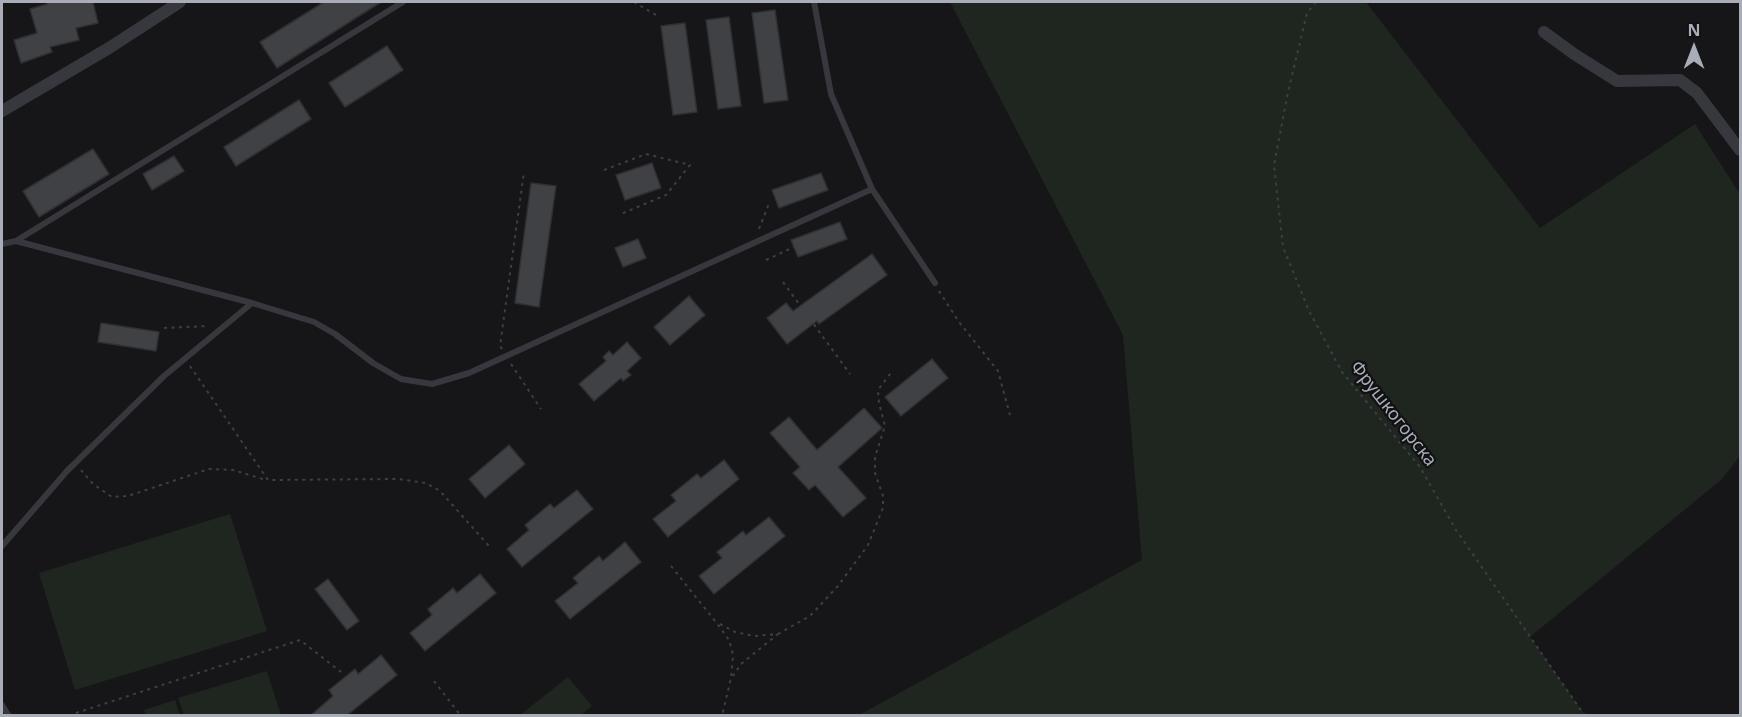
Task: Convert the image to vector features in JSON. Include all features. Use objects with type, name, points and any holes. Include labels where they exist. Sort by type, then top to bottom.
[{"type":"street","points":[[2,111],[109,48],[180,2]]},
{"type":"street","points":[[1544,32],[1617,81],[1680,80],[1697,93],[1740,150]]},
{"type":"lane","points":[[2,244],[16,241],[403,2]]},
{"type":"lane","points":[[814,2],[831,94],[872,189],[935,283]]},
{"type":"lane","points":[[16,241],[252,303],[315,322],[401,379],[432,384],[469,373],[872,189]]},
{"type":"lane","points":[[2,546],[75,463],[164,376],[252,303]]},
{"type":"lane","points":[[2,705],[9,716]]},
{"type":"path","points":[[634,2],[656,15]]},
{"type":"path","name":"Фрушкогорска","points":[[1316,2],[1307,13],[1288,92],[1274,165],[1282,247],[1309,311],[1342,372],[1420,467],[1456,530],[1586,716]]},
{"type":"path","points":[[604,170],[646,154],[690,165],[666,195],[621,214]]},
{"type":"path","points":[[524,172],[500,346],[541,409]]},
{"type":"path","points":[[753,244],[770,201]]},
{"type":"path","points":[[766,260],[794,248]]},
{"type":"path","points":[[783,282],[850,374]]},
{"type":"path","points":[[935,283],[959,322],[998,371],[1010,415]]},
{"type":"path","points":[[164,328],[225,326]]},
{"type":"path","points":[[185,359],[268,480]]},
{"type":"path","points":[[731,678],[741,664],[778,634],[810,616],[838,586],[868,545],[883,508],[883,496],[875,473],[875,457],[885,426],[878,390],[893,370]]},
{"type":"path","points":[[75,463],[93,484],[112,497],[128,496],[209,469],[233,470],[268,480],[398,479],[426,483],[440,491],[489,546]]},
{"type":"path","points":[[670,566],[729,640],[734,655],[722,716]]},
{"type":"path","points":[[717,623],[735,632],[754,636],[778,634]]},
{"type":"path","points":[[76,713],[300,640],[341,672]]},
{"type":"path","points":[[434,681],[460,716]]},
{"type":"shaded area","points":[[950,2],[1366,2],[1540,228],[1695,124],[1740,194],[1740,456],[1722,479],[1530,637],[1585,715],[859,715],[1142,560],[1123,335]]},
{"type":"shaded area","points":[[230,514],[267,631],[75,690],[39,573]]},
{"type":"shaded area","points":[[267,671],[281,715],[184,715],[178,698]]},
{"type":"shaded area","points":[[568,677],[592,706],[581,715],[520,715]]},
{"type":"shaded area","points":[[175,700],[180,715],[146,715],[144,710]]},
{"type":"building","points":[[46,2],[93,2],[98,23],[76,28],[79,40],[50,47],[52,52],[21,63],[14,40],[37,33],[30,9],[47,4]]},
{"type":"building","points":[[324,2],[381,2],[277,68],[260,42]]},
{"type":"building","points":[[775,10],[788,100],[764,103],[752,13]]},
{"type":"building","points":[[729,17],[741,106],[718,109],[706,20]]},
{"type":"building","points":[[685,23],[697,112],[673,115],[661,26]]},
{"type":"building","points":[[387,46],[403,70],[345,107],[329,83]]},
{"type":"building","points":[[299,100],[311,119],[236,166],[224,147]]},
{"type":"building","points":[[93,149],[109,174],[39,217],[23,191]]},
{"type":"building","points":[[174,156],[184,171],[152,190],[143,174]]},
{"type":"building","points":[[652,163],[661,188],[625,200],[616,175]]},
{"type":"building","points":[[821,173],[828,190],[779,208],[772,190]]},
{"type":"building","points":[[531,183],[556,186],[539,307],[515,303]]},
{"type":"building","points":[[840,222],[847,239],[798,257],[791,240]]},
{"type":"building","points":[[638,239],[646,258],[623,267],[615,248]]},
{"type":"building","points":[[872,254],[887,275],[819,324],[817,321],[787,344],[767,318],[786,303],[793,311]]},
{"type":"building","points":[[689,296],[705,315],[670,345],[654,327]]},
{"type":"building","points":[[101,323],[159,332],[156,351],[98,342]]},
{"type":"building","points":[[627,342],[641,358],[627,371],[631,375],[623,381],[621,378],[594,401],[579,384],[606,361],[603,357],[609,351],[613,355]]},
{"type":"building","points":[[932,359],[948,378],[901,416],[885,397]]},
{"type":"building","points":[[864,408],[882,428],[838,467],[866,498],[843,517],[815,485],[809,490],[793,473],[800,467],[770,433],[789,417],[817,450]]},
{"type":"building","points":[[509,445],[525,464],[485,498],[469,479]]},
{"type":"building","points":[[724,460],[739,479],[668,537],[653,519],[676,501],[671,495],[697,474],[701,478]]},
{"type":"building","points":[[577,490],[593,509],[522,567],[507,549],[529,530],[525,525],[550,504],[554,508]]},
{"type":"building","points":[[769,517],[785,536],[714,594],[699,576],[722,558],[717,552],[743,531],[746,535]]},
{"type":"building","points":[[625,542],[641,562],[570,619],[555,601],[578,583],[573,578],[599,556],[603,561]]},
{"type":"building","points":[[480,574],[496,593],[425,651],[410,633],[432,615],[428,609],[453,588],[457,593]]},
{"type":"building","points":[[328,579],[359,621],[347,630],[315,589]]},
{"type":"building","points":[[381,655],[397,675],[346,716],[310,716],[333,696],[329,690],[355,669],[358,674]]}]
